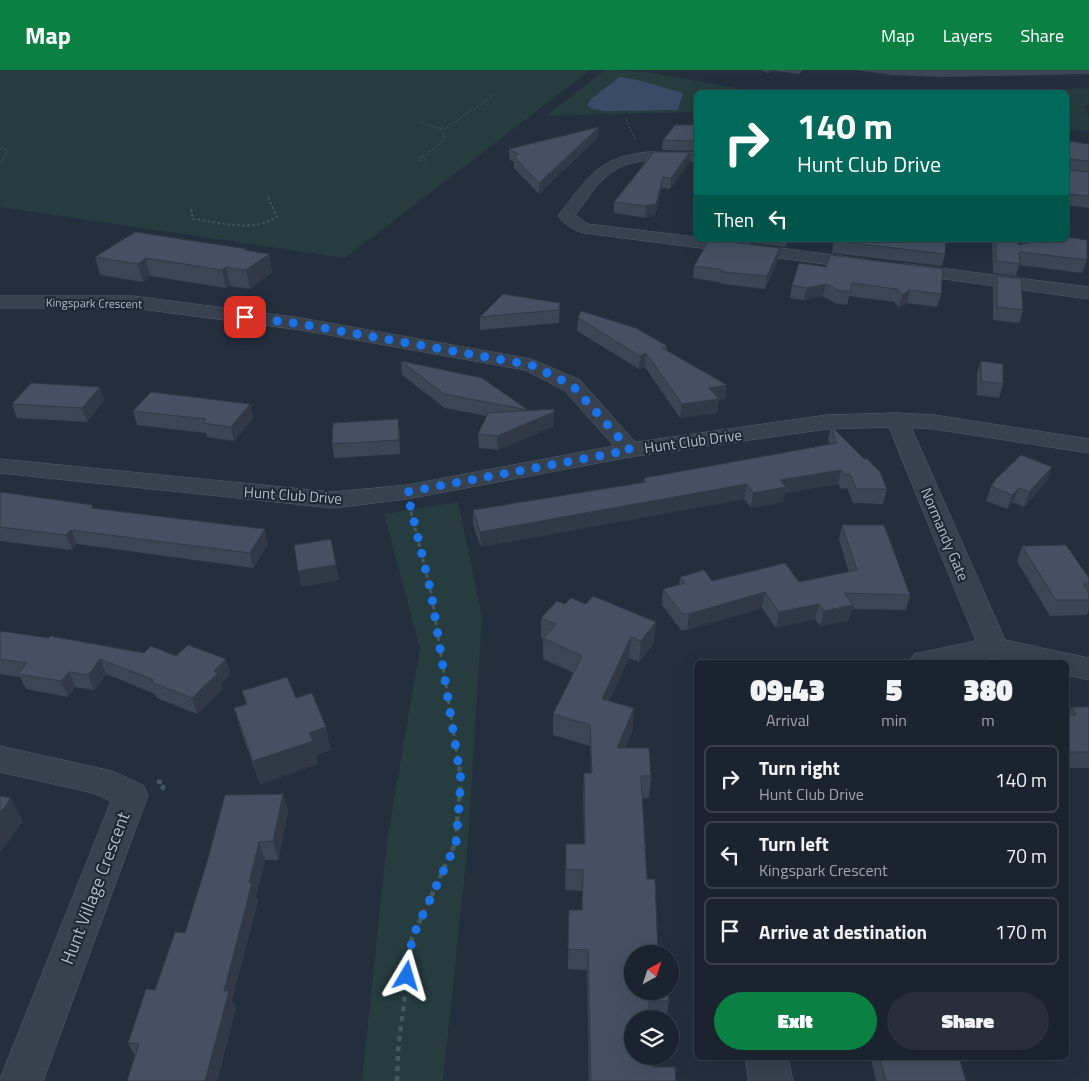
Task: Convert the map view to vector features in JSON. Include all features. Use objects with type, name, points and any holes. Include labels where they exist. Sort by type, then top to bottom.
[{"type":"street","points":[[694,157],[642,156],[618,162],[604,170],[566,216],[584,228],[1089,293]]},
{"type":"street","name":"Kingspark Crescent","points":[[0,302],[132,302],[301,324],[531,365],[572,385],[630,450]]},
{"type":"street","name":"Hunt Club Drive","points":[[0,466],[333,500],[407,492],[630,450],[828,422],[897,420],[934,422],[1089,446]]},
{"type":"street","name":"Normandy Gate","points":[[897,420],[994,648]]},
{"type":"street","points":[[935,660],[994,648],[1050,660]]},
{"type":"street","points":[[1069,665],[1089,669]]},
{"type":"street","name":"Hunt Village Crescent","points":[[0,759],[100,780],[131,795],[21,1081]]},
{"type":"street","points":[[767,1060],[771,1081]]},
{"type":"path","points":[[444,130],[494,95]]},
{"type":"path","points":[[626,119],[642,156]]},
{"type":"path","points":[[421,122],[444,130]]},
{"type":"path","points":[[423,157],[442,141],[445,134],[444,130]]},
{"type":"path","points":[[0,148],[7,150],[6,156],[0,163]]},
{"type":"path","points":[[191,209],[193,219],[250,226],[270,224],[277,217],[267,195]]},
{"type":"path","points":[[397,1081],[398,1051],[412,938],[456,844],[461,780],[431,592],[407,492]]},
{"type":"green space","points":[[0,70],[590,70],[345,258],[0,207]]},
{"type":"green space","points":[[605,70],[647,72],[742,89],[804,90],[694,90],[694,112],[546,116]]},
{"type":"green space","points":[[1089,88],[1089,105],[1085,105],[1089,119],[1089,131],[1069,129],[1069,90],[1036,90]]},
{"type":"green space","points":[[458,502],[482,617],[468,842],[443,1081],[362,1081],[387,841],[420,648],[384,514]]},
{"type":"water","points":[[620,77],[638,80],[683,93],[678,110],[606,111],[593,109],[587,105],[592,98]]},
{"type":"building","points":[[675,125],[694,125],[694,141],[663,140]]},
{"type":"building","points":[[599,127],[539,183],[514,157],[518,154],[509,149]]},
{"type":"building","points":[[1069,141],[1089,144],[1089,161],[1070,159]]},
{"type":"building","points":[[654,152],[690,152],[671,178],[663,177],[656,204],[646,206],[614,202]]},
{"type":"building","points":[[1069,170],[1089,172],[1089,196],[1069,194]]},
{"type":"building","points":[[135,232],[269,254],[246,270],[226,267],[222,270],[146,258],[138,264],[95,257]]},
{"type":"building","points":[[1069,237],[1087,240],[1087,260],[1019,252],[1020,264],[996,261],[996,242],[1018,242],[1018,245],[1034,242],[1069,242]]},
{"type":"building","points":[[708,242],[731,242],[780,248],[767,276],[724,272],[720,269],[694,266]]},
{"type":"building","points":[[843,242],[946,242],[945,254]]},
{"type":"building","points":[[830,255],[943,269],[941,294],[910,290],[902,295],[897,289],[852,283],[850,292],[838,290],[826,284],[807,288],[792,285],[799,263],[826,267]]},
{"type":"building","points":[[997,276],[1021,279],[1023,310],[997,307]]},
{"type":"building","points":[[503,294],[560,303],[559,310],[480,317]]},
{"type":"building","points":[[581,311],[636,328],[667,346],[662,348],[727,385],[709,388],[719,399],[682,404],[646,353],[640,356],[578,318]]},
{"type":"building","points":[[401,361],[482,378],[528,410],[444,394]]},
{"type":"building","points":[[981,361],[1003,364],[1003,384],[981,381]]},
{"type":"building","points":[[31,383],[100,387],[82,408],[12,404]]},
{"type":"building","points":[[151,392],[250,404],[231,427],[203,423],[206,419],[133,411]]},
{"type":"building","points":[[554,409],[554,412],[497,436],[478,434],[488,413]]},
{"type":"building","points":[[398,419],[399,440],[332,444],[333,423]]},
{"type":"building","points":[[831,426],[880,472],[887,489],[856,489],[850,474],[844,474],[841,470],[780,480],[786,487],[753,493],[747,484],[480,532],[473,510],[646,482],[644,478],[837,443]]},
{"type":"building","points":[[1021,455],[1052,467],[1029,492],[1019,488],[1012,495],[991,486],[997,478]]},
{"type":"building","points":[[0,492],[93,505],[91,508],[265,529],[250,553],[71,530],[66,535],[0,527]]},
{"type":"building","points":[[842,525],[884,525],[910,595],[844,593],[853,605],[824,611],[819,604],[779,612],[765,592],[689,614],[682,614],[663,589],[685,583],[680,577],[704,570],[712,581],[785,563],[799,582],[857,570]]},
{"type":"building","points":[[331,539],[336,565],[298,571],[294,545]]},
{"type":"building","points":[[1066,545],[1089,578],[1089,584],[1083,584],[1089,593],[1089,600],[1056,600],[1022,546]]},
{"type":"building","points":[[593,596],[656,622],[641,641],[631,637],[602,699],[634,708],[617,748],[649,748],[651,776],[641,776],[647,879],[655,879],[658,945],[624,945],[624,1000],[669,1001],[649,1001],[650,1010],[624,1010],[624,1065],[675,1067],[676,1081],[591,1081],[588,950],[568,949],[569,910],[582,910],[583,870],[566,869],[566,844],[585,844],[584,773],[592,773],[590,725],[553,714],[582,656],[543,638],[556,624],[541,618],[557,601],[565,604],[571,598],[586,604]]},
{"type":"building","points":[[0,631],[49,638],[50,636],[144,653],[151,646],[176,656],[188,645],[226,659],[214,671],[218,673],[192,698],[151,682],[154,680],[100,659],[88,675],[69,672],[61,681],[18,674],[27,663],[0,659]]},
{"type":"building","points":[[287,677],[296,698],[312,693],[326,727],[309,733],[313,741],[253,761],[234,708],[247,704],[242,691]]},
{"type":"building","points":[[1072,707],[1089,707],[1089,752],[1069,752],[1069,715],[1076,715]]},
{"type":"building","points":[[283,794],[273,841],[259,842],[249,883],[252,883],[224,991],[229,991],[205,1081],[127,1081],[139,1044],[128,1043],[146,989],[155,990],[175,932],[185,933],[225,795]]},
{"type":"building","points":[[0,796],[11,798],[0,813]]},
{"type":"building","points":[[881,1060],[960,1060],[966,1081],[886,1081]]},
{"type":"route","points":[[245,317],[301,324],[531,365],[572,385],[630,450],[407,492],[431,592],[461,780],[456,844],[412,938],[407,976]]}]
